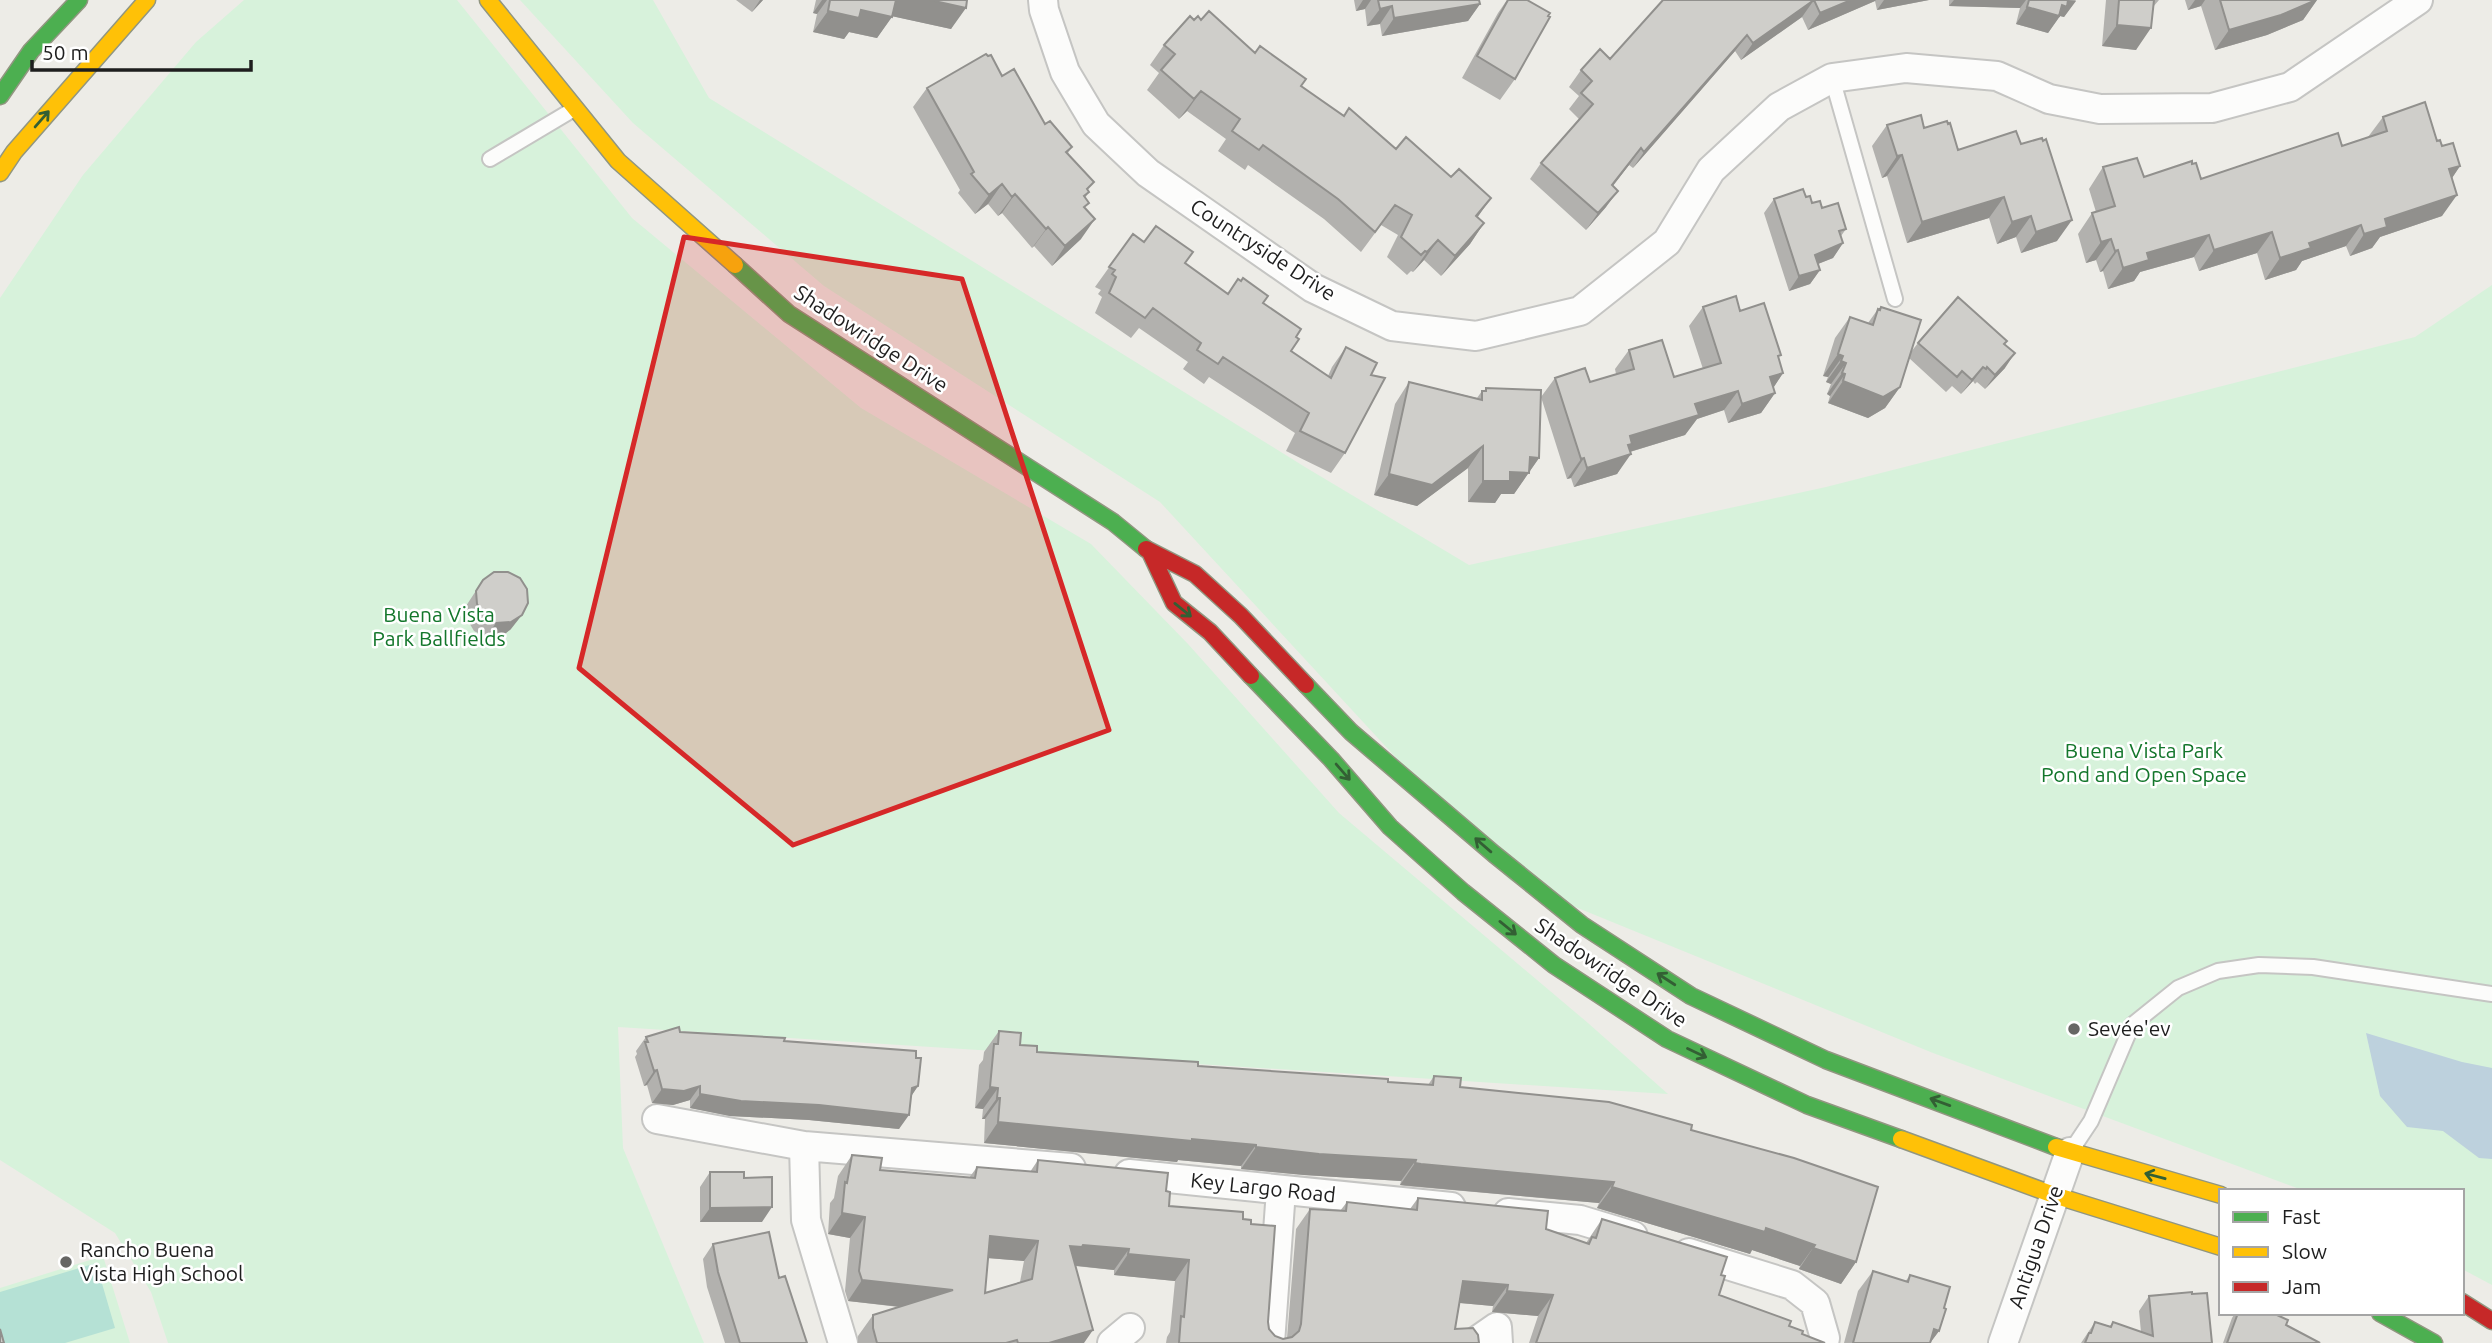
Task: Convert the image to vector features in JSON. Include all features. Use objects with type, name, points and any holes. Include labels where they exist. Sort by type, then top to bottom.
[{"type":"street","points":[[0,96],[31,51],[79,0]]},
{"type":"street","points":[[0,173],[14,152],[147,0]]},
{"type":"street","name":"Shadowridge Drive","points":[[488,0],[618,161],[789,314],[1113,522],[1150,552],[1195,574],[1241,617],[1351,732],[1494,855],[1582,925],[1691,996],[1826,1060],[2070,1152],[2219,1194]]},
{"type":"street","name":"Countryside Drive","points":[[1043,0],[1065,72],[1096,124],[1148,173],[1313,288],[1392,326],[1476,336],[1580,310],[1667,242],[1711,170],[1769,116],[1779,107],[1832,78],[1906,68],[1997,76],[2049,99],[2100,109],[2212,108],[2290,87],[2418,0]]},
{"type":"street","name":"Shadowridge Drive","points":[[1150,552],[1174,603],[1210,632],[1331,759],[1390,827],[1463,892],[1553,965],[1667,1039],[1807,1105],[2054,1195],[2219,1246]]},
{"type":"street","name":"Key Largo Road","points":[[657,1119],[804,1146],[1097,1171],[1580,1220],[1792,1285],[1815,1303],[1824,1343]]},
{"type":"street","points":[[804,1146],[806,1220],[843,1343]]},
{"type":"street","name":"Antigua Drive","points":[[2003,1343],[2070,1152]]},
{"type":"street","points":[[1270,1343],[1282,1190]]},
{"type":"street","points":[[2464,1303],[2492,1321]]},
{"type":"street","points":[[2384,1315],[2434,1343]]},
{"type":"street","points":[[1474,1343],[1497,1327],[1499,1343]]},
{"type":"lane","points":[[1832,78],[1895,299]]},
{"type":"lane","points":[[490,159],[575,108]]},
{"type":"lane","points":[[2070,1152],[2091,1121],[2132,1025],[2178,988],[2218,971],[2259,965],[2313,967],[2492,994]]},
{"type":"highlighted area","points":[[684,237],[962,279],[1109,730],[793,845],[579,668]]},
{"type":"green space","name":"Buena Vista Park Ballfields","points":[[244,0],[457,0],[632,218],[861,408],[1091,544],[1188,644],[1339,813],[1668,1094],[618,1027],[623,1148],[704,1343],[168,1343],[151,1292],[115,1233],[0,1160],[0,298],[83,175],[196,42]]},
{"type":"green space","name":"Buena Vista Park Pond and Open Space","points":[[520,0],[653,0],[709,98],[1305,467],[1469,565],[1826,487],[2415,337],[2492,285],[2492,1285],[2464,1270],[2464,1189],[2300,1189],[1933,1053],[1509,880],[1160,502],[824,286],[633,123]]},
{"type":"green space","points":[[103,1256],[130,1343],[0,1343],[0,1288]]},
{"type":"green space","points":[[96,1263],[115,1328],[65,1343],[2,1343],[0,1292]]},
{"type":"water","points":[[2366,1033],[2462,1062],[2492,1068],[2492,1159],[2479,1158],[2443,1131],[2407,1127],[2380,1096]]},
{"type":"building","points":[[830,0],[896,0],[892,17],[861,10],[859,18],[828,11]]},
{"type":"building","points":[[930,0],[967,0],[966,8]]},
{"type":"building","points":[[1378,0],[1479,0],[1480,4],[1394,18],[1392,6],[1380,9]]},
{"type":"building","points":[[1508,0],[1527,0],[1550,13],[1515,79],[1477,56]]},
{"type":"building","points":[[1663,0],[1814,0],[1753,43],[1747,35],[1644,152],[1641,148],[1612,185],[1618,191],[1598,213],[1541,163],[1593,104],[1581,93],[1592,81],[1581,70],[1600,49],[1610,59]]},
{"type":"building","points":[[1814,0],[1851,0],[1820,13]]},
{"type":"building","points":[[2029,0],[2068,0],[2067,7],[2062,5],[2059,16],[2027,7]]},
{"type":"building","points":[[2119,0],[2154,0],[2151,28],[2117,25]]},
{"type":"building","points":[[2220,0],[2316,0],[2281,15],[2229,30]]},
{"type":"building","points":[[1209,11],[1255,53],[1260,46],[1306,79],[1301,86],[1344,116],[1349,108],[1396,149],[1406,137],[1451,177],[1459,169],[1491,198],[1476,216],[1484,223],[1455,256],[1438,240],[1421,255],[1401,237],[1412,215],[1395,205],[1375,232],[1338,199],[1263,145],[1259,150],[1232,131],[1240,119],[1201,91],[1194,99],[1161,70],[1175,54],[1164,45],[1190,16],[1194,20],[1198,16],[1201,20]]},
{"type":"building","points":[[986,54],[991,55],[1002,76],[1014,69],[1045,124],[1050,121],[1072,147],[1066,152],[1094,182],[1084,196],[1089,203],[1084,207],[1095,219],[1065,246],[1015,194],[1012,197],[1002,184],[989,195],[971,174],[974,172],[927,88]]},
{"type":"building","points":[[2425,102],[2437,141],[2440,140],[2442,146],[2453,143],[2460,166],[2449,169],[2457,195],[2385,219],[2387,227],[2364,234],[2361,225],[2309,243],[2311,248],[2280,258],[2272,232],[2214,250],[2209,235],[2147,253],[2149,260],[2123,268],[2118,250],[2115,251],[2111,239],[2101,242],[2092,213],[2115,206],[2103,167],[2137,158],[2144,177],[2192,161],[2192,164],[2196,163],[2201,179],[2338,133],[2342,146],[2387,131],[2383,117]]},
{"type":"building","points":[[1921,115],[1924,128],[1947,121],[1950,123],[1958,150],[2016,131],[2021,144],[2046,139],[2072,220],[2036,232],[2031,216],[2012,222],[2004,197],[1922,222],[1902,155],[1897,156],[1887,125]]},
{"type":"building","points":[[1803,189],[1806,197],[1810,196],[1812,203],[1820,201],[1822,208],[1838,203],[1846,229],[1839,231],[1843,243],[1815,255],[1820,270],[1799,276],[1774,199]]},
{"type":"building","points":[[1156,226],[1193,252],[1185,263],[1228,294],[1238,279],[1241,281],[1243,278],[1268,296],[1263,303],[1301,329],[1296,337],[1299,339],[1291,351],[1331,378],[1346,347],[1377,363],[1371,375],[1385,378],[1345,453],[1300,431],[1309,413],[1223,357],[1218,364],[1197,350],[1201,343],[1153,308],[1145,318],[1109,293],[1116,277],[1112,274],[1115,270],[1109,267],[1133,234],[1144,242]]},
{"type":"building","points":[[1736,296],[1740,311],[1764,303],[1781,355],[1778,356],[1783,373],[1770,377],[1775,393],[1742,404],[1738,391],[1695,404],[1699,415],[1630,436],[1632,444],[1628,445],[1631,454],[1587,468],[1584,458],[1581,459],[1555,378],[1585,368],[1590,382],[1634,369],[1629,350],[1662,340],[1674,377],[1721,363],[1703,307]]},
{"type":"building","points":[[1958,297],[2007,341],[2004,344],[2015,353],[1995,375],[1987,367],[1983,367],[1972,380],[1962,371],[1957,377],[1918,343]]},
{"type":"building","points":[[1881,307],[1921,320],[1900,387],[1883,397],[1843,381],[1845,374],[1842,373],[1846,363],[1841,361],[1843,356],[1838,354],[1850,317],[1873,325]]},
{"type":"building","points":[[1409,382],[1482,400],[1482,391],[1486,391],[1486,388],[1541,390],[1539,458],[1530,457],[1529,473],[1510,472],[1510,481],[1483,481],[1483,446],[1432,485],[1389,474]]},
{"type":"building","points":[[494,572],[508,572],[520,578],[527,589],[528,603],[522,615],[511,622],[496,623],[485,616],[477,604],[476,591],[483,580]]},
{"type":"building","points":[[679,1027],[680,1032],[785,1038],[784,1041],[916,1051],[916,1058],[921,1058],[918,1086],[912,1088],[909,1115],[819,1105],[741,1101],[700,1094],[700,1086],[684,1091],[662,1089],[645,1042],[648,1042],[646,1037]]},
{"type":"building","points":[[999,1031],[1021,1033],[1020,1045],[1037,1046],[1037,1052],[1198,1062],[1198,1066],[1388,1079],[1388,1082],[1433,1085],[1434,1076],[1461,1078],[1460,1087],[1609,1102],[1692,1125],[1691,1130],[1794,1158],[1878,1187],[1856,1262],[1766,1228],[1765,1232],[1612,1187],[1614,1182],[1421,1164],[1415,1163],[1416,1160],[1319,1154],[1256,1145],[998,1122],[998,1088],[990,1087],[994,1044],[998,1044]]},
{"type":"building","points":[[852,1155],[882,1158],[880,1170],[975,1178],[977,1167],[1037,1172],[1038,1160],[1168,1173],[1166,1191],[1170,1192],[1169,1206],[1243,1212],[1243,1219],[1251,1220],[1251,1224],[1275,1226],[1268,1322],[1269,1329],[1275,1336],[1283,1339],[1292,1337],[1299,1331],[1301,1324],[1310,1209],[1346,1211],[1347,1202],[1417,1210],[1418,1198],[1548,1211],[1546,1229],[1589,1244],[1592,1237],[1596,1238],[1602,1219],[1727,1257],[1721,1275],[1725,1276],[1719,1295],[1791,1321],[1789,1326],[1825,1343],[1536,1343],[1553,1295],[1507,1291],[1508,1285],[1463,1281],[1455,1329],[1473,1328],[1479,1343],[1179,1343],[1189,1260],[1128,1254],[1129,1249],[1083,1245],[1070,1246],[1093,1330],[1049,1343],[1018,1343],[1017,1340],[1006,1343],[877,1343],[873,1315],[953,1290],[862,1280],[859,1271],[865,1217],[842,1213],[845,1182],[847,1183]],"holes":[[[990,1236],[1038,1241],[1032,1279],[985,1293]]]},
{"type":"building","points":[[710,1172],[744,1172],[744,1178],[772,1177],[772,1207],[710,1208]]},
{"type":"building","points":[[769,1232],[779,1278],[785,1276],[807,1343],[740,1343],[718,1272],[713,1244]]},
{"type":"building","points":[[1873,1271],[1908,1282],[1910,1275],[1950,1287],[1939,1331],[1934,1329],[1930,1343],[1853,1343]]},
{"type":"building","points":[[2207,1293],[2212,1343],[2085,1343],[2095,1322],[2111,1327],[2113,1322],[2153,1336],[2149,1296]]},
{"type":"building","points":[[2237,1315],[2277,1315],[2288,1320],[2286,1325],[2320,1343],[2227,1343]]},
{"type":"traffic: fast","points":[[0,96],[31,51],[79,0]]},
{"type":"traffic: fast","points":[[735,265],[789,314],[1113,522],[1146,549]]},
{"type":"traffic: fast","points":[[1251,676],[1331,759],[1390,827],[1463,892],[1554,965],[1667,1039],[1807,1105],[1901,1139]]},
{"type":"traffic: fast","points":[[1306,685],[1351,732],[1494,854],[1582,925],[1691,996],[1826,1060],[2056,1147]]},
{"type":"traffic: fast","points":[[2384,1315],[2434,1343]]},
{"type":"traffic: slow","points":[[0,173],[14,152],[147,0]]},
{"type":"traffic: slow","points":[[488,0],[618,161],[735,265]]},
{"type":"traffic: slow","points":[[1901,1139],[2054,1195],[2219,1246]]},
{"type":"traffic: slow","points":[[2056,1147],[2219,1194]]},
{"type":"traffic: jam","points":[[1146,549],[1195,574],[1241,616],[1306,685]]},
{"type":"traffic: jam","points":[[1150,552],[1174,603],[1210,632],[1251,676]]},
{"type":"traffic: jam","points":[[2464,1303],[2492,1321]]},
{"type":"place","name":"Sevée'ev","points":[[2074,1029]]},
{"type":"place","name":"Rancho Buena Vista High School","points":[[66,1262]]}]
